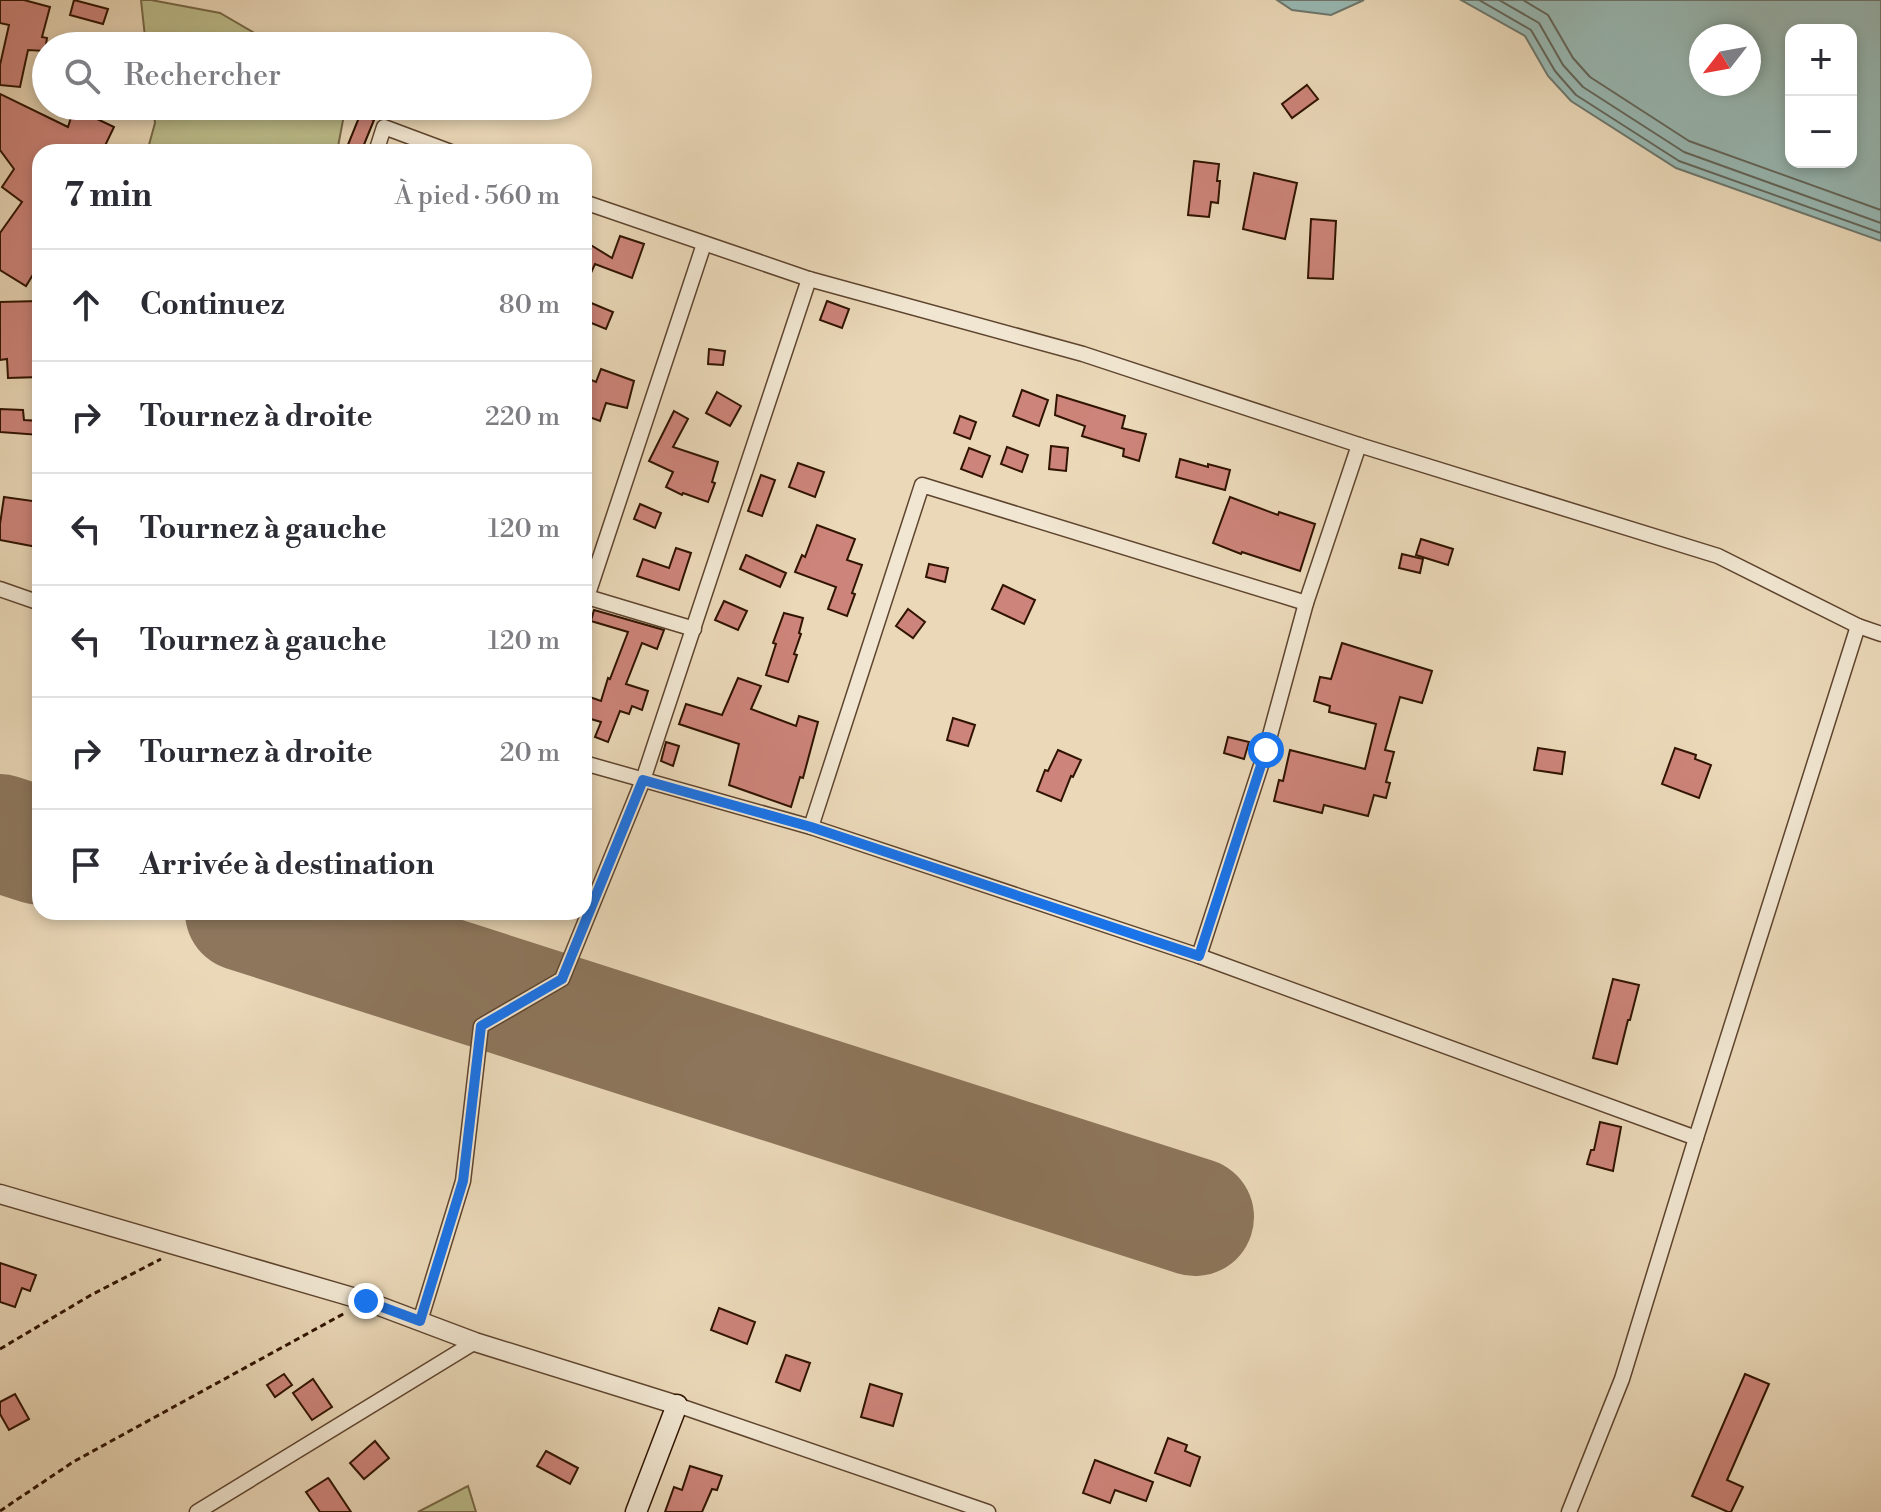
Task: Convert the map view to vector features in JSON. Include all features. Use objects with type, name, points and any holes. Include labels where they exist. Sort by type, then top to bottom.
[{"type":"main road","points":[[636,1512],[677,1405]]},
{"type":"street","points":[[379,144],[384,127],[430,144]]},
{"type":"street","points":[[592,205],[809,279],[1083,354],[1359,445],[1718,556],[1858,626],[1881,634]]},
{"type":"street","points":[[592,576],[704,244]]},
{"type":"street","points":[[592,905],[643,780],[809,279]]},
{"type":"street","points":[[1199,956],[1266,750],[1306,603],[1359,445]]},
{"type":"street","points":[[811,827],[922,485],[1306,603]]},
{"type":"street","points":[[0,589],[32,600]]},
{"type":"street","points":[[592,599],[694,629]]},
{"type":"street","points":[[1569,1512],[1622,1379],[1858,626]]},
{"type":"street","points":[[592,765],[811,827],[1199,956],[1696,1138]]},
{"type":"street","points":[[420,1321],[463,1181],[481,1026],[562,979],[586,920]]},
{"type":"street","points":[[0,1194],[366,1301],[475,1342],[677,1405],[988,1512]]},
{"type":"street","points":[[197,1512],[475,1342]]},
{"type":"path","points":[[0,1349],[91,1295],[182,1248]]},
{"type":"path","points":[[0,1511],[73,1462],[366,1301]]},
{"type":"green space","points":[[141,0],[220,13],[253,32],[144,32]]},
{"type":"green space","points":[[155,120],[343,120],[339,144],[149,144]]},
{"type":"green space","points":[[468,1486],[476,1512],[418,1512]]},
{"type":"water","points":[[1277,0],[1364,0],[1331,15],[1292,10]]},
{"type":"water","points":[[1461,0],[1881,0],[1881,241],[1676,168],[1571,101],[1548,76],[1525,36]]},
{"type":"building","points":[[0,0],[24,0],[50,7],[43,32],[32,32],[32,50],[28,50],[20,87],[0,85],[0,65],[9,25],[0,23]]},
{"type":"building","points":[[74,0],[108,9],[103,24],[70,15]]},
{"type":"building","points":[[1307,85],[1318,99],[1292,118],[1282,104]]},
{"type":"building","points":[[0,94],[32,110],[32,120],[54,120],[68,127],[70,120],[99,120],[114,127],[106,144],[32,144],[32,276],[26,286],[0,270],[0,233],[22,202],[2,187],[14,169],[0,150]]},
{"type":"building","points":[[358,120],[374,120],[364,144],[348,144]]},
{"type":"building","points":[[1194,161],[1219,164],[1218,203],[1211,202],[1209,217],[1188,215]]},
{"type":"building","points":[[1254,173],[1297,183],[1285,239],[1243,229]]},
{"type":"building","points":[[1311,219],[1336,221],[1333,279],[1308,278]]},
{"type":"building","points":[[620,236],[644,244],[632,278],[595,264],[592,271],[592,246],[612,258]]},
{"type":"building","points":[[32,301],[32,377],[8,378],[7,359],[0,360],[0,302]]},
{"type":"building","points":[[827,301],[849,309],[842,328],[820,320]]},
{"type":"building","points":[[592,303],[613,312],[606,329],[592,323]]},
{"type":"building","points":[[709,349],[725,351],[723,365],[708,364]]},
{"type":"building","points":[[601,369],[634,381],[627,408],[606,403],[600,421],[592,418],[592,380],[596,382]]},
{"type":"building","points":[[1022,390],[1048,400],[1039,426],[1013,416]]},
{"type":"building","points":[[717,392],[741,406],[730,426],[706,413]]},
{"type":"building","points":[[1057,395],[1125,416],[1122,428],[1146,434],[1139,461],[1123,456],[1124,449],[1082,436],[1085,426],[1055,415]]},
{"type":"building","points":[[0,409],[23,410],[24,420],[32,420],[32,434],[0,432]]},
{"type":"building","points":[[674,411],[688,419],[673,447],[718,462],[708,502],[666,487],[673,472],[649,461]]},
{"type":"building","points":[[960,416],[976,422],[970,439],[954,433]]},
{"type":"building","points":[[1051,446],[1068,448],[1066,471],[1049,469]]},
{"type":"building","points":[[1007,447],[1028,455],[1022,472],[1001,464]]},
{"type":"building","points":[[969,448],[990,456],[982,477],[961,469]]},
{"type":"building","points":[[1180,459],[1230,470],[1225,490],[1176,477]]},
{"type":"building","points":[[798,463],[824,472],[815,497],[789,487]]},
{"type":"building","points":[[761,475],[775,480],[762,516],[748,511]]},
{"type":"building","points":[[4,497],[32,501],[32,546],[0,540]]},
{"type":"building","points":[[1230,497],[1278,515],[1279,512],[1315,524],[1300,571],[1213,543]]},
{"type":"building","points":[[640,504],[661,513],[655,528],[634,519]]},
{"type":"building","points":[[817,525],[855,539],[847,560],[862,565],[847,616],[828,609],[836,587],[795,572],[802,555],[805,557]]},
{"type":"building","points":[[1421,539],[1453,549],[1448,565],[1416,555]]},
{"type":"building","points":[[676,548],[691,553],[679,590],[637,576],[643,559],[669,568]]},
{"type":"building","points":[[1402,554],[1423,559],[1420,573],[1399,568]]},
{"type":"building","points":[[746,555],[786,573],[780,587],[740,569]]},
{"type":"building","points":[[929,564],[948,568],[945,582],[926,577]]},
{"type":"building","points":[[1003,585],[1035,600],[1024,624],[992,609]]},
{"type":"building","points":[[724,601],[747,611],[738,630],[715,620]]},
{"type":"building","points":[[908,609],[925,622],[913,638],[896,626]]},
{"type":"building","points":[[594,610],[664,630],[657,649],[642,643],[626,684],[648,691],[642,710],[632,706],[629,714],[620,711],[608,742],[595,737],[601,722],[592,719],[592,698],[601,701],[628,632],[592,621]]},
{"type":"building","points":[[784,613],[803,618],[794,654],[797,655],[788,682],[766,675]]},
{"type":"building","points":[[1342,643],[1432,671],[1422,703],[1400,697],[1385,750],[1394,752],[1386,782],[1390,783],[1386,798],[1374,795],[1368,816],[1324,805],[1322,813],[1274,801],[1279,780],[1283,781],[1290,750],[1365,769],[1376,724],[1329,712],[1330,706],[1314,701],[1320,677],[1331,679]]},
{"type":"building","points":[[738,678],[761,686],[751,709],[796,726],[799,716],[818,722],[803,778],[800,777],[791,807],[729,785],[739,744],[679,724],[686,704],[722,715]]},
{"type":"building","points":[[953,718],[975,725],[968,746],[947,740]]},
{"type":"building","points":[[1228,737],[1249,742],[1244,759],[1224,753]]},
{"type":"building","points":[[666,742],[679,746],[673,766],[661,761]]},
{"type":"building","points":[[1538,748],[1565,752],[1562,774],[1534,770]]},
{"type":"building","points":[[1675,748],[1696,755],[1695,759],[1711,765],[1699,798],[1662,784]]},
{"type":"building","points":[[1058,750],[1081,760],[1061,801],[1037,791],[1045,770],[1048,771]]},
{"type":"building","points":[[1613,979],[1639,985],[1617,1064],[1593,1058]]},
{"type":"building","points":[[1600,1122],[1621,1127],[1613,1171],[1587,1164],[1591,1150],[1594,1150]]},
{"type":"building","points":[[0,1263],[36,1275],[30,1291],[22,1288],[15,1307],[0,1302]]},
{"type":"building","points":[[719,1308],[755,1322],[747,1344],[711,1330]]},
{"type":"building","points":[[786,1355],[810,1363],[800,1391],[776,1382]]},
{"type":"building","points":[[284,1374],[292,1385],[275,1397],[267,1385]]},
{"type":"building","points":[[1745,1374],[1769,1384],[1727,1480],[1743,1487],[1731,1512],[1728,1512],[1692,1496]]},
{"type":"building","points":[[313,1379],[332,1407],[312,1420],[293,1393]]},
{"type":"building","points":[[870,1384],[902,1394],[893,1426],[861,1417]]},
{"type":"building","points":[[15,1394],[29,1419],[9,1430],[0,1414],[0,1402]]},
{"type":"building","points":[[1168,1438],[1187,1445],[1185,1451],[1200,1457],[1190,1486],[1155,1473]]},
{"type":"building","points":[[375,1441],[389,1458],[364,1479],[350,1463]]},
{"type":"building","points":[[546,1451],[578,1468],[570,1484],[537,1466]]},
{"type":"building","points":[[1095,1460],[1153,1482],[1146,1501],[1115,1490],[1110,1503],[1083,1493]]},
{"type":"building","points":[[690,1466],[722,1476],[717,1490],[712,1489],[702,1512],[665,1512],[674,1487],[682,1490]]},
{"type":"building","points":[[328,1478],[351,1512],[320,1512],[306,1492]]},
{"type":"runway","points":[[0,833],[32,843]]},
{"type":"runway","points":[[269,920],[1195,1217]]},
{"type":"route","points":[[366,1301],[420,1321],[463,1181],[481,1026],[562,979],[643,780],[811,827],[1199,956],[1266,750]]}]
